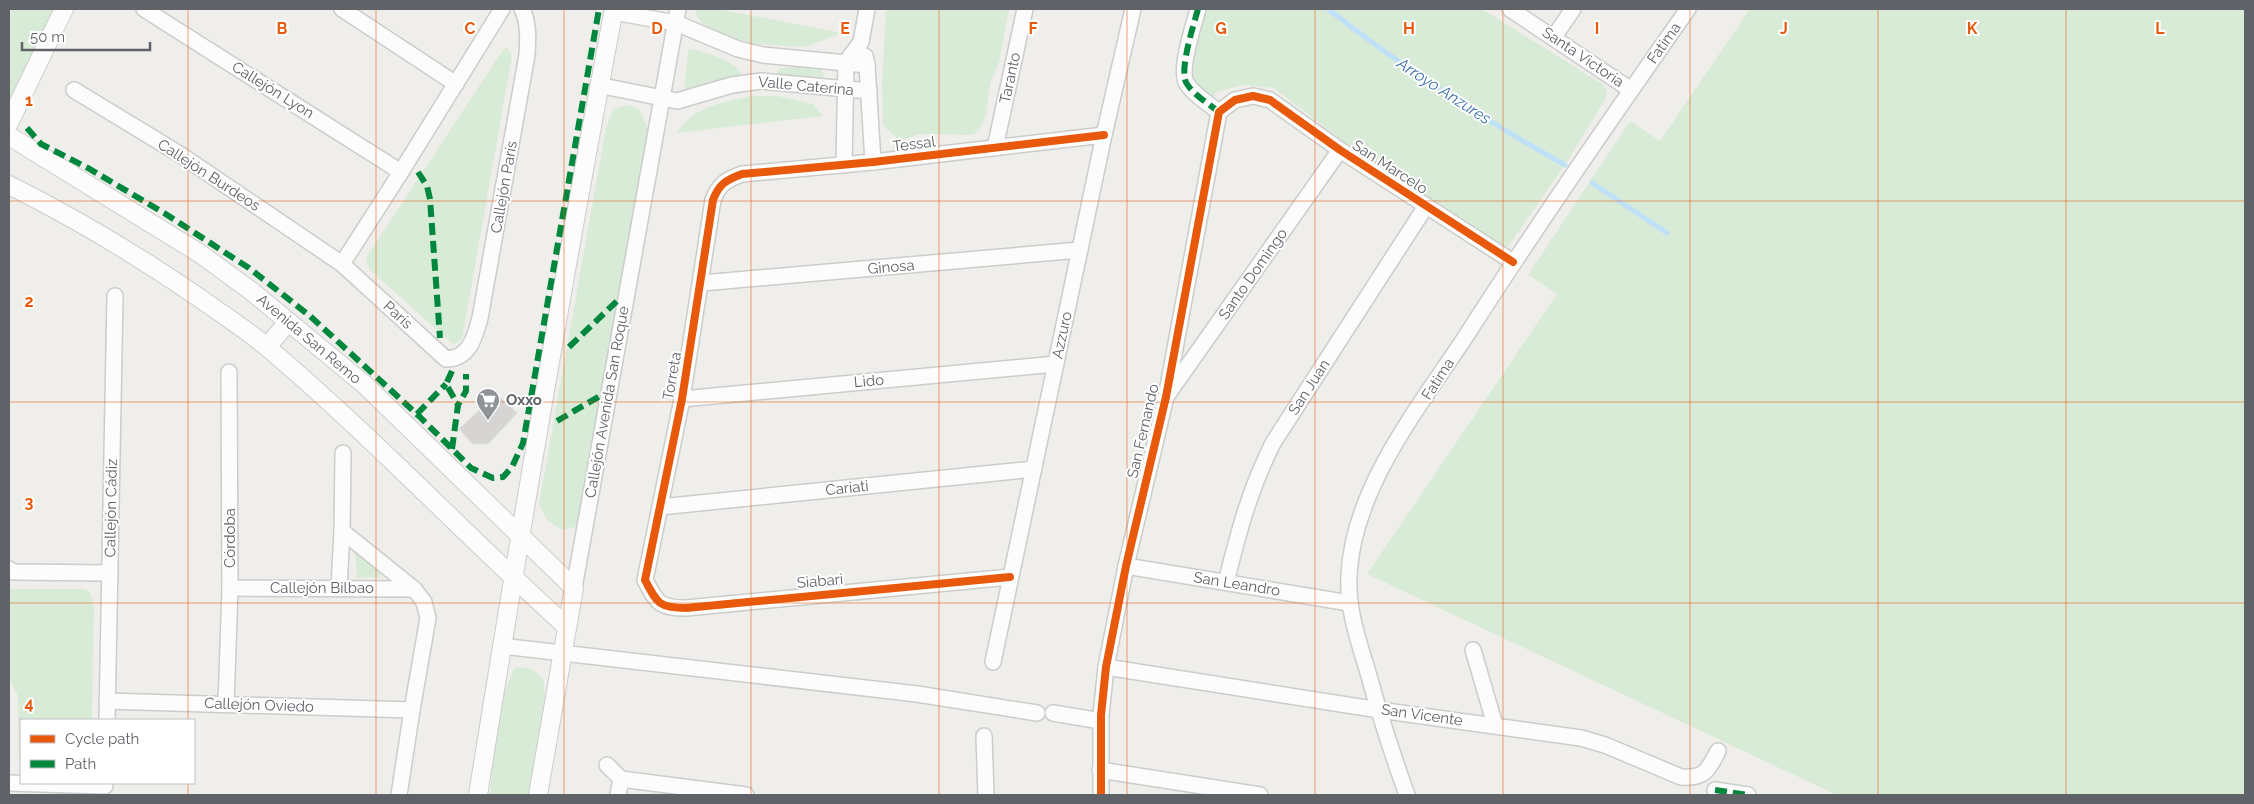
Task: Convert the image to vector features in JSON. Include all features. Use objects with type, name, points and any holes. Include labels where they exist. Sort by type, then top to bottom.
[{"type":"street","points":[[9,122],[64,9]]},
{"type":"street","name":"Callejón Lyon","points":[[144,9],[402,172]]},
{"type":"street","points":[[342,9],[456,84]]},
{"type":"street","points":[[342,264],[402,172],[502,9]]},
{"type":"street","name":"Callejón París","points":[[457,359],[466,352],[471,344],[480,318],[528,55],[528,34],[525,15],[522,9]]},
{"type":"street","points":[[844,165],[846,62],[861,42],[867,9]]},
{"type":"street","name":"Taranto","points":[[995,148],[1025,9]]},
{"type":"street","name":"Azzuro","points":[[993,662],[1104,135],[1133,9]]},
{"type":"street","points":[[1198,9],[1185,66],[1185,82],[1219,112]]},
{"type":"street","name":"Santa Victoria","points":[[1510,9],[1631,90]]},
{"type":"street","points":[[1554,37],[1573,9]]},
{"type":"street","name":"Fatima","points":[[1407,795],[1379,710],[1348,603],[1349,573],[1355,536],[1369,495],[1389,454],[1513,262],[1688,9]]},
{"type":"street","points":[[478,795],[520,536],[598,85],[614,10]]},
{"type":"street","name":"Valle Caterina","points":[[614,10],[677,16],[738,49],[763,55],[868,65]]},
{"type":"street","name":"Callejón Avenida San Roque","points":[[538,795],[660,99],[677,16]]},
{"type":"street","points":[[861,42],[868,65],[873,162]]},
{"type":"street","points":[[762,81],[763,55]]},
{"type":"street","name":"Valle Caterina","points":[[598,85],[677,101],[732,85],[762,81],[869,91]]},
{"type":"street","name":"Callejón Burdeos","points":[[74,90],[181,155],[342,264]]},
{"type":"street","name":"San Marcelo","points":[[1219,112],[1234,100],[1253,96],[1270,100],[1340,150],[1513,262]]},
{"type":"street","name":"San Fernando","points":[[1101,795],[1101,721],[1106,668],[1126,566],[1166,397],[1219,112]]},
{"type":"street","name":"Tessal","points":[[727,179],[742,174],[873,162],[1104,135]]},
{"type":"street","name":"Avenida San Remo","points":[[9,136],[199,253],[288,322],[365,385],[574,588]]},
{"type":"street","name":"Santo Domingo","points":[[1166,397],[1340,150]]},
{"type":"street","name":"Torreta","points":[[645,580],[682,399],[702,283],[713,200],[718,188],[727,179]]},
{"type":"street","points":[[9,185],[39,200],[159,270],[267,347],[365,435],[513,578],[567,627]]},
{"type":"street","name":"San Juan","points":[[1226,582],[1243,512],[1256,477],[1273,443],[1426,206]]},
{"type":"street","name":"Ginosa","points":[[702,283],[1080,250]]},
{"type":"street","name":"París","points":[[342,264],[446,360],[457,359]]},
{"type":"street","name":"Callejón Cádiz","points":[[107,719],[115,296]]},
{"type":"street","points":[[267,347],[288,322]]},
{"type":"street","name":"Lido","points":[[682,399],[1056,364]]},
{"type":"street","name":"Córdoba","points":[[226,704],[230,588],[229,372]]},
{"type":"street","points":[[339,588],[343,453]]},
{"type":"street","name":"Cariati","points":[[660,507],[1034,469]]},
{"type":"street","points":[[342,531],[414,590],[424,602],[428,618],[400,795]]},
{"type":"street","name":"San Leandro","points":[[1126,566],[1348,603]]},
{"type":"street","points":[[9,570],[13,572],[110,572]]},
{"type":"street","name":"Siabari","points":[[645,580],[654,597],[661,605],[672,608],[1010,577]]},
{"type":"street","name":"Callejón Bilbao","points":[[230,588],[414,590]]},
{"type":"street","points":[[502,646],[917,694],[1037,713]]},
{"type":"street","points":[[1473,650],[1495,725]]},
{"type":"street","name":"San Vicente","points":[[1106,668],[1594,741],[1681,777],[1692,778],[1701,775],[1709,769],[1718,751]]},
{"type":"street","name":"Callejón Oviedo","points":[[107,700],[412,710]]},
{"type":"street","points":[[1053,713],[1101,721]]},
{"type":"street","points":[[984,736],[986,795]]},
{"type":"street","points":[[607,764],[620,779],[746,795]]},
{"type":"street","points":[[1100,770],[1260,795]]},
{"type":"street","points":[[618,795],[620,779]]},
{"type":"street","points":[[28,784],[105,788]]},
{"type":"street","points":[[1715,790],[1748,795]]},
{"type":"green space","points":[[13,9],[54,9],[9,105],[9,17]]},
{"type":"green space","points":[[696,9],[718,9],[842,33],[805,47],[757,44],[723,35],[702,23],[695,13]]},
{"type":"green space","points":[[886,9],[1009,9],[999,63],[990,83],[986,115],[980,129],[973,135],[919,134],[900,141],[883,125],[882,84]]},
{"type":"green space","points":[[1206,9],[1482,9],[1604,85],[1607,92],[1606,98],[1565,165],[1507,248],[1340,139],[1274,88],[1243,85],[1216,92],[1213,100],[1194,85],[1189,69],[1193,42],[1199,40]]},
{"type":"green space","points":[[1750,9],[2245,9],[2245,795],[1837,795],[1367,574],[1557,294],[1528,275],[1630,121],[1660,141]]},
{"type":"green space","points":[[507,47],[512,56],[462,339],[454,345],[369,269],[366,260],[503,50]]},
{"type":"green space","points":[[693,49],[727,61],[742,76],[684,94],[688,51]]},
{"type":"green space","points":[[819,65],[824,76],[819,83],[780,76],[777,72],[781,68]]},
{"type":"green space","points":[[750,96],[778,96],[813,104],[823,116],[676,133],[700,111],[718,104]]},
{"type":"green space","points":[[628,105],[639,109],[648,128],[578,526],[562,530],[547,520],[539,504],[606,128],[613,109]]},
{"type":"green space","points":[[355,552],[358,552],[381,575],[380,577],[357,578]]},
{"type":"green space","points":[[9,589],[85,589],[91,594],[94,607],[92,719],[20,719],[20,764],[18,696],[9,679]]},
{"type":"green space","points":[[515,667],[529,668],[543,678],[545,694],[532,795],[490,795],[499,713],[508,682]]},
{"type":"building","name":"Oxxo","points":[[497,394],[517,413],[488,444],[473,444],[459,429]]},
{"type":"waterway","name":"Arroyo Anzures","points":[[1328,9],[1444,92],[1565,165]]},
{"type":"waterway","name":"Arroyo Anzures","points":[[1592,183],[1667,233]]},
{"type":"marked path","points":[[27,128],[41,144],[88,168],[164,213],[249,268],[310,316],[420,417],[471,468],[493,478],[503,477],[512,467],[523,443],[599,9]]},
{"type":"marked path","points":[[1198,9],[1185,59],[1185,78],[1187,84],[1194,92],[1219,112]]},
{"type":"marked path","points":[[418,172],[427,186],[430,199],[440,338]]},
{"type":"marked path","points":[[569,347],[618,300]]},
{"type":"marked path","points":[[452,371],[446,384],[458,405]]},
{"type":"marked path","points":[[452,449],[458,405],[466,391],[466,374]]},
{"type":"marked path","points":[[417,414],[446,384]]},
{"type":"marked path","points":[[557,421],[600,396]]},
{"type":"marked path","points":[[1715,790],[1748,795]]},
{"type":"cycle path","points":[[1101,795],[1101,715],[1106,667],[1126,566],[1166,397],[1219,112],[1235,100],[1253,96],[1270,100],[1340,150],[1513,262]]},
{"type":"cycle path","points":[[1010,577],[686,608],[670,607],[656,599],[645,580],[682,399],[713,200],[724,183],[742,174],[873,162],[1104,135]]},
{"type":"place","name":"Oxxo","points":[[488,421]]}]
